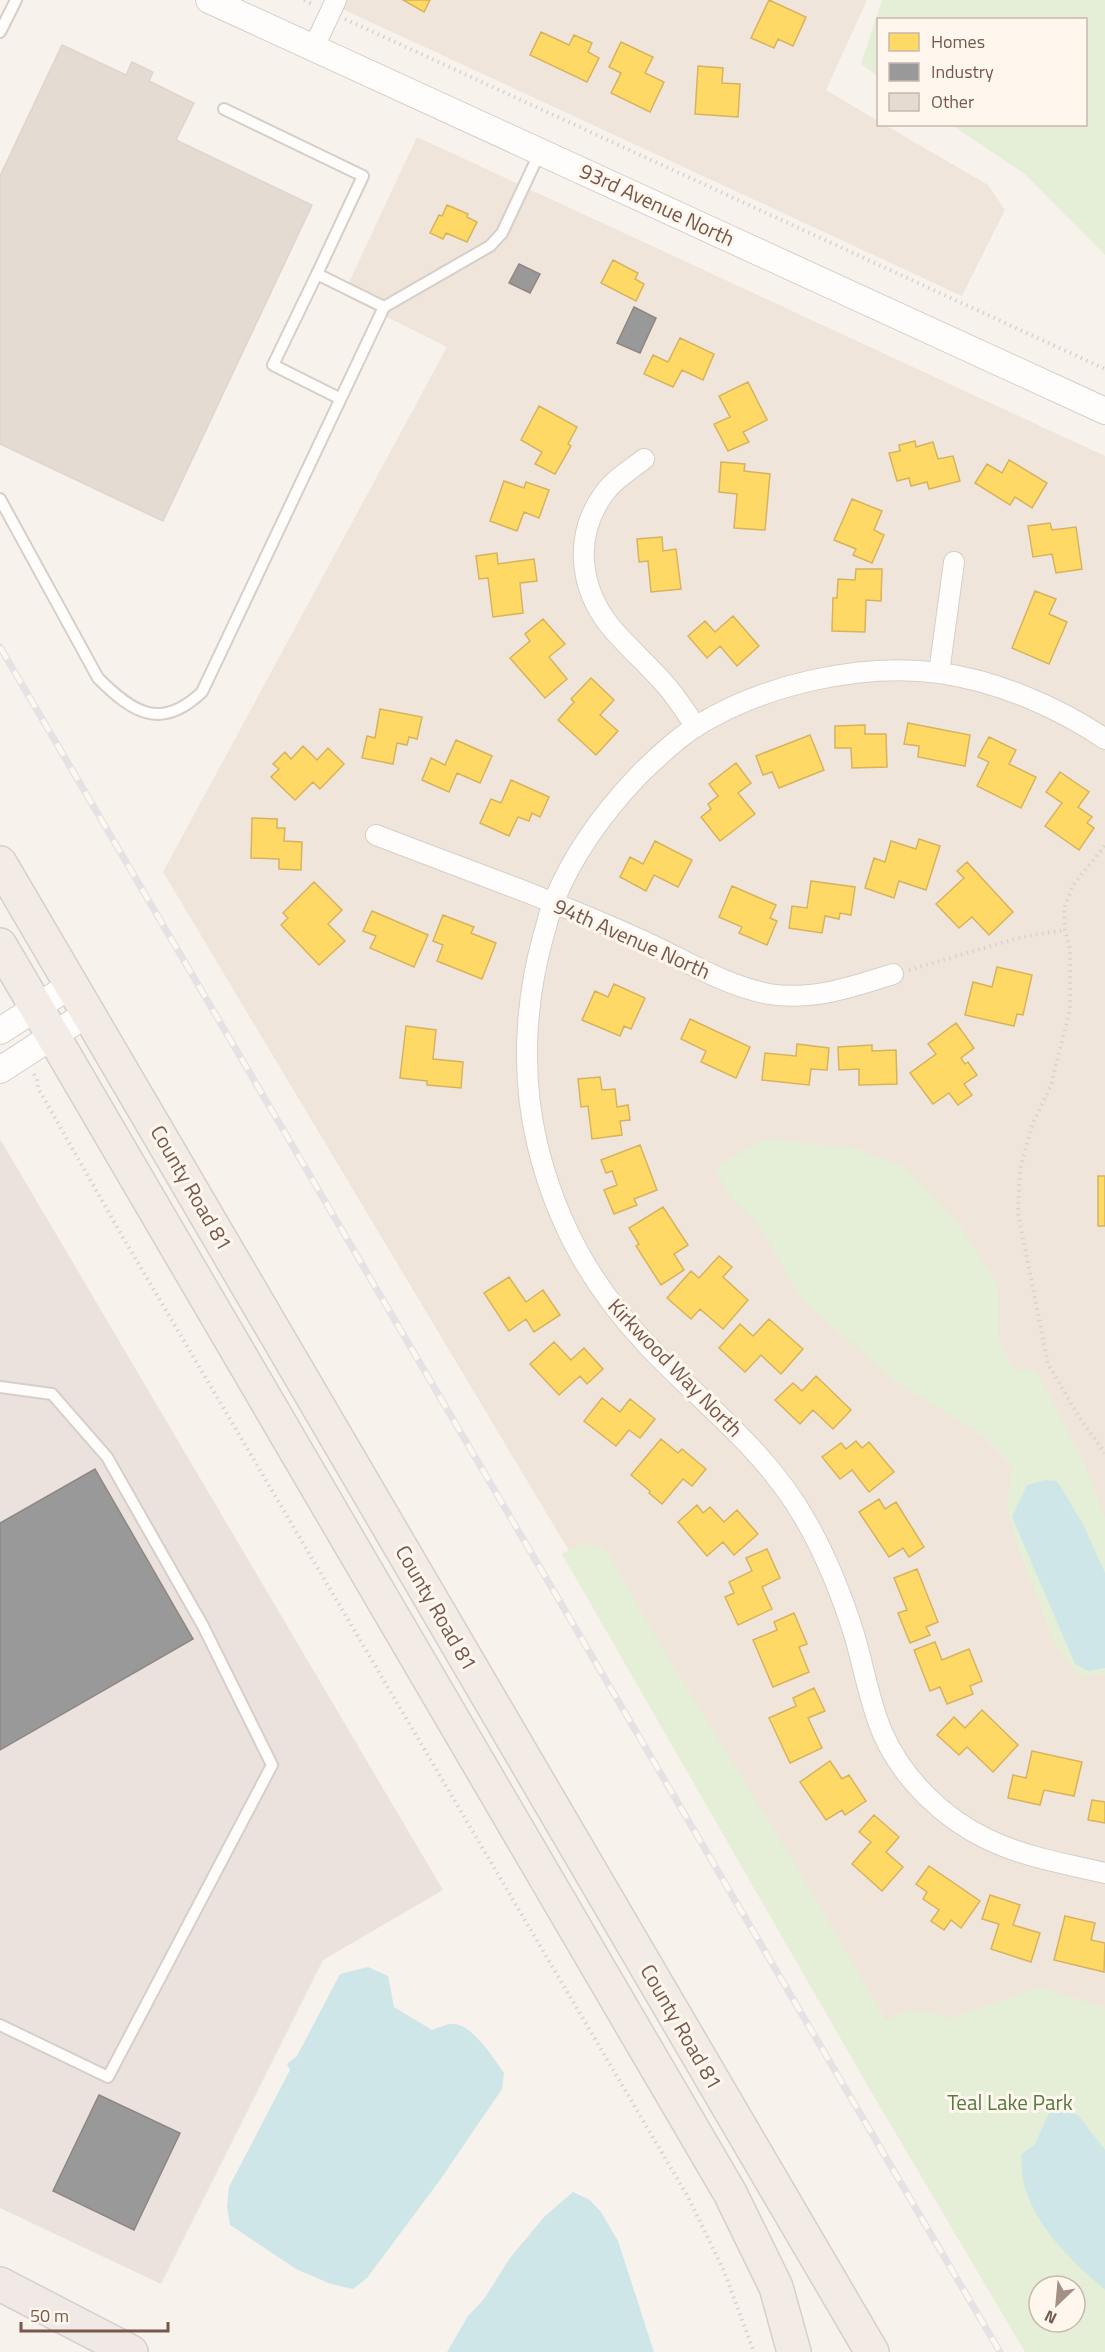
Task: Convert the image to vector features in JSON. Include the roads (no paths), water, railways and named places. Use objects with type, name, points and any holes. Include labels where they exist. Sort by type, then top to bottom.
[{"type":"highway","name":"County Road 81","points":[[0,863],[872,2352]]},
{"type":"highway","name":"County Road 81","points":[[0,945],[730,2193],[776,2287],[794,2352]]},
{"type":"highway","points":[[0,2284],[131,2352]]},
{"type":"street","name":"93rd Avenue North","points":[[209,0],[1105,411]]},
{"type":"street","points":[[314,47],[333,6]]},
{"type":"street","points":[[644,459],[614,482],[603,495],[590,518],[582,546],[584,574],[594,603],[610,626],[669,689],[696,727]]},
{"type":"street","points":[[939,673],[954,562]]},
{"type":"street","name":"Kirkwood Way North","points":[[1104,736],[1048,707],[997,686],[939,673],[892,671],[841,674],[789,686],[738,705],[696,727],[649,765],[613,803],[585,842],[553,903],[534,972],[527,1016],[529,1076],[538,1147],[551,1195],[575,1250],[609,1301],[649,1347],[731,1425],[772,1470],[806,1520],[832,1574],[854,1632],[883,1735],[900,1764],[927,1796],[956,1822],[990,1841],[1029,1854],[1105,1873]]},
{"type":"street","name":"94th Avenue North","points":[[376,835],[639,938],[735,985],[769,994],[804,997],[839,991],[893,974]]},
{"type":"street","points":[[10,1063],[71,985]]},
{"type":"street","points":[[0,1031],[88,1012]]},
{"type":"lane","points":[[0,32],[16,0]]},
{"type":"lane","points":[[224,109],[363,176],[273,365],[339,398]]},
{"type":"lane","points":[[0,499],[98,678],[134,709],[152,715],[170,713],[188,705],[202,692],[384,307],[490,246],[502,233],[541,152]]},
{"type":"lane","points":[[317,274],[384,307]]},
{"type":"lane","points":[[0,1387],[52,1394],[107,1457],[203,1626],[272,1765],[108,2077],[0,2025]]},
{"type":"water","points":[[1045,1480],[1057,1481],[1083,1524],[1105,1573],[1105,1668],[1089,1671],[1075,1664],[1012,1517],[1027,1485]]},
{"type":"water","points":[[368,1967],[388,1976],[394,2007],[432,2030],[450,2024],[466,2028],[481,2042],[504,2073],[502,2089],[440,2180],[367,2278],[353,2289],[331,2284],[296,2269],[230,2225],[227,2207],[229,2187],[290,2070],[287,2064],[297,2056],[340,1974]]},
{"type":"water","points":[[1059,2109],[1078,2115],[1105,2150],[1105,2290],[1069,2257],[1048,2232],[1031,2204],[1024,2184],[1021,2155],[1035,2144],[1049,2113]]},
{"type":"water","points":[[573,2192],[590,2200],[601,2212],[618,2241],[654,2352],[447,2352],[468,2316],[484,2299],[510,2258],[544,2217]]},
{"type":"railway","points":[[0,647],[1000,2352]]},
{"type":"park label","name":"Teal Lake Park","points":[[1010,2103]]}]
